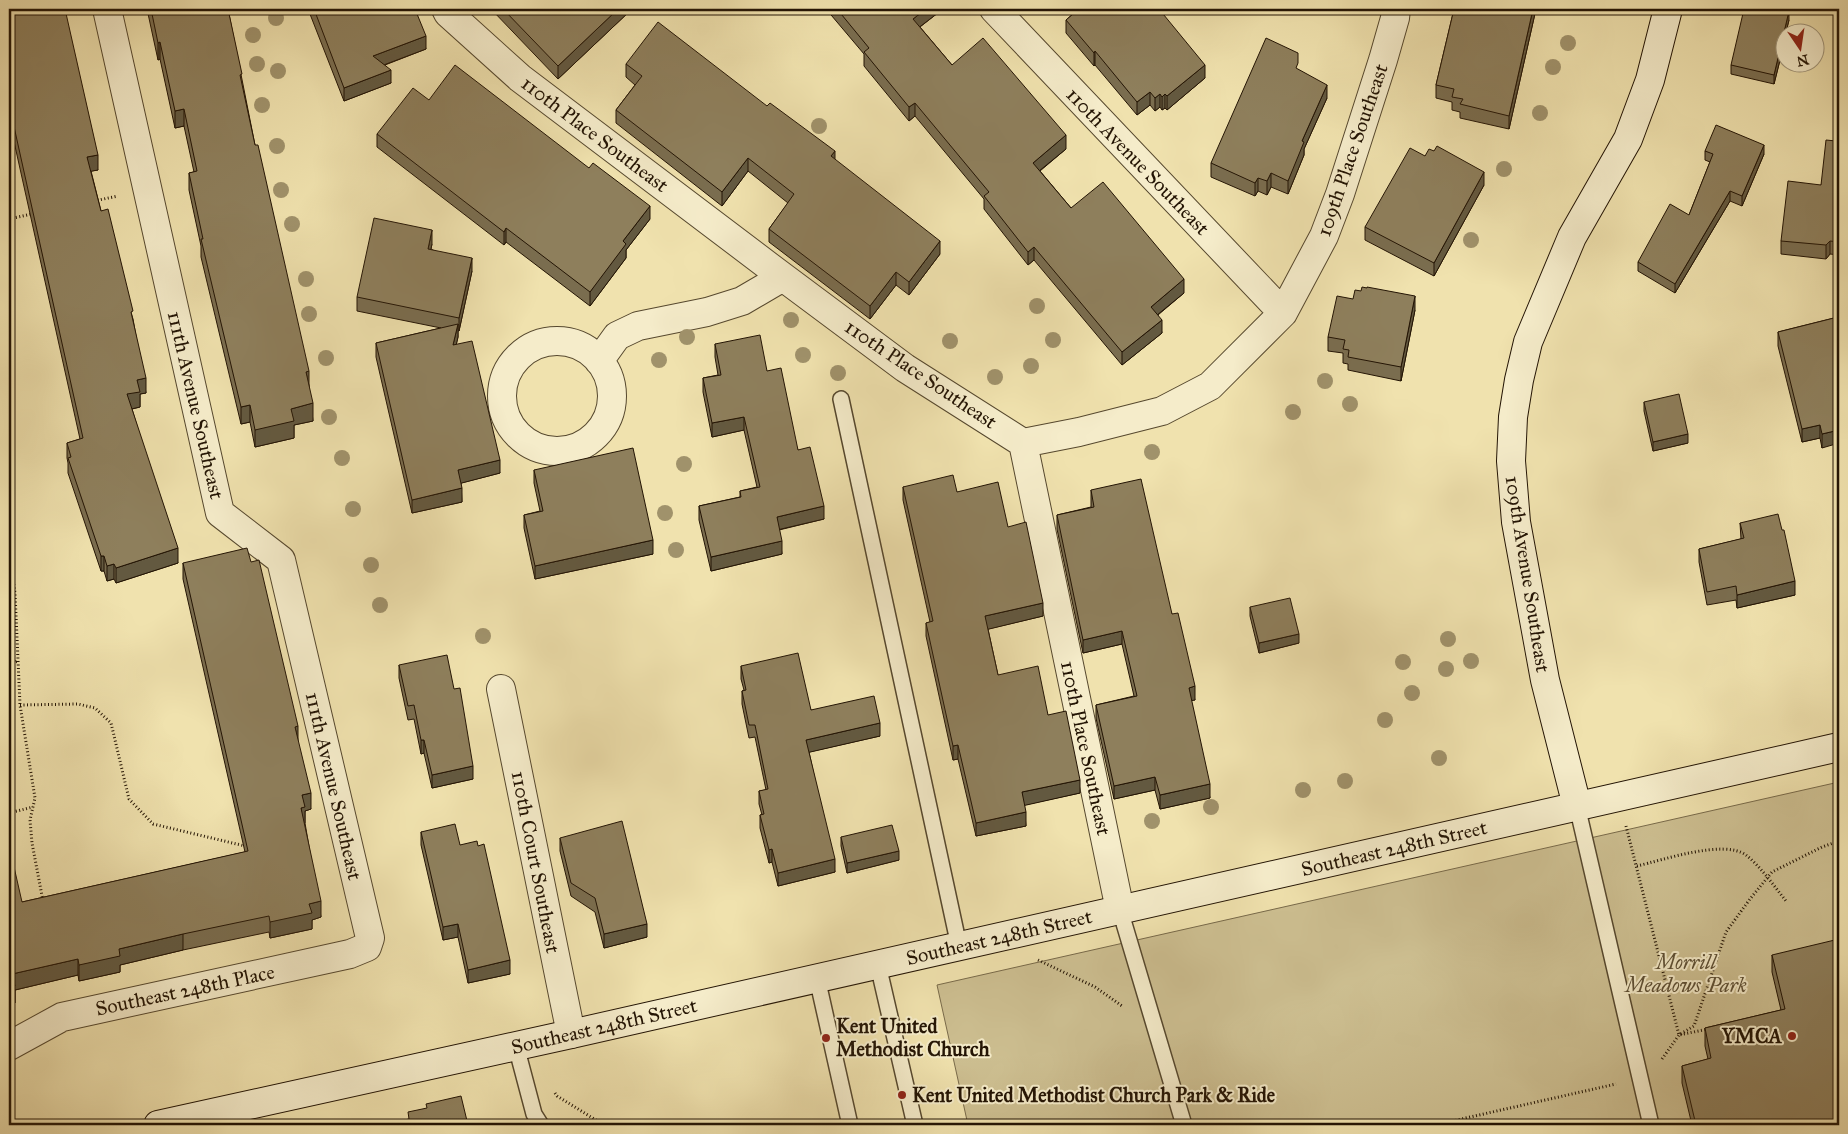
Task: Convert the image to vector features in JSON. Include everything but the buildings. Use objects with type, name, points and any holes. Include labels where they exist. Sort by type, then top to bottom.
[{"type":"street","name":"111th Avenue Southeast","points":[[107,9],[220,513],[281,560],[370,938],[366,947]]},
{"type":"street","name":"110th Place Southeast","points":[[446,9],[448,14],[520,78],[905,368],[1024,443],[1120,910]]},
{"type":"street","name":"110th Avenue Southeast","points":[[994,9],[1283,313]]},
{"type":"street","name":"109th Place Southeast","points":[[1024,443],[1080,432],[1162,411],[1210,386],[1283,313],[1324,236],[1340,194],[1383,60],[1396,9]]},
{"type":"street","name":"109th Avenue Southeast","points":[[1577,806],[1545,680],[1516,522],[1511,461],[1513,417],[1528,342],[1572,237],[1628,139],[1650,80],[1668,9]]},
{"type":"street","points":[[600,361],[617,336],[638,326],[707,312],[742,301],[783,276]]},
{"type":"street","points":[[552,341],[570,342],[586,349],[600,361],[609,377],[612,396],[609,414],[600,430],[586,443],[569,450],[550,451],[532,446],[517,435],[507,421],[502,404],[502,386],[508,369],[520,355],[534,346],[552,341]]},
{"type":"street","name":"110th Court Southeast","points":[[501,689],[571,1034]]},
{"type":"street","name":"Southeast 248th Street","points":[[158,1125],[519,1059],[571,1034],[1839,747]]},
{"type":"street","name":"Southeast 248th Place","points":[[9,1046],[62,1017],[350,954],[366,947]]},
{"type":"lane","points":[[841,399],[959,946]]},
{"type":"lane","points":[[1577,806],[1651,1125]]},
{"type":"lane","points":[[1120,910],[1184,1125]]},
{"type":"lane","points":[[878,965],[915,1125]]},
{"type":"lane","points":[[817,978],[850,1125]]},
{"type":"lane","points":[[519,1059],[534,1114],[541,1125]]},
{"type":"path","points":[[92,201],[148,190]]},
{"type":"path","points":[[9,219],[36,213]]},
{"type":"path","points":[[9,553],[15,593],[20,705],[35,798],[30,820],[32,843],[45,910]]},
{"type":"path","points":[[9,664],[18,661]]},
{"type":"path","points":[[20,705],[78,704],[95,708],[111,723],[129,799],[152,824],[249,847]]},
{"type":"path","points":[[9,813],[33,807]]},
{"type":"path","points":[[1626,824],[1679,1035]]},
{"type":"path","points":[[1436,1125],[1665,1074],[1661,1058],[1679,1035],[1694,1026],[1726,932],[1767,877],[1772,872],[1822,847],[1839,841]]},
{"type":"path","points":[[1637,866],[1712,848],[1732,849],[1745,854],[1786,901]]},
{"type":"path","points":[[996,938],[1095,987],[1123,1006]]},
{"type":"path","points":[[1679,1035],[1716,1027]]},
{"type":"path","points":[[519,1059],[548,1077],[557,1096],[604,1125]]},
{"type":"green space","name":"Morrill Meadows Park","points":[[1839,782],[1839,1125],[968,1125],[937,985]]},
{"type":"place","name":"YMCA","points":[[1792,1036]]},
{"type":"place","name":"Kent United Methodist Church","points":[[826,1038]]},
{"type":"place","name":"Kent United Methodist Church Park & Ride","points":[[902,1095]]}]
